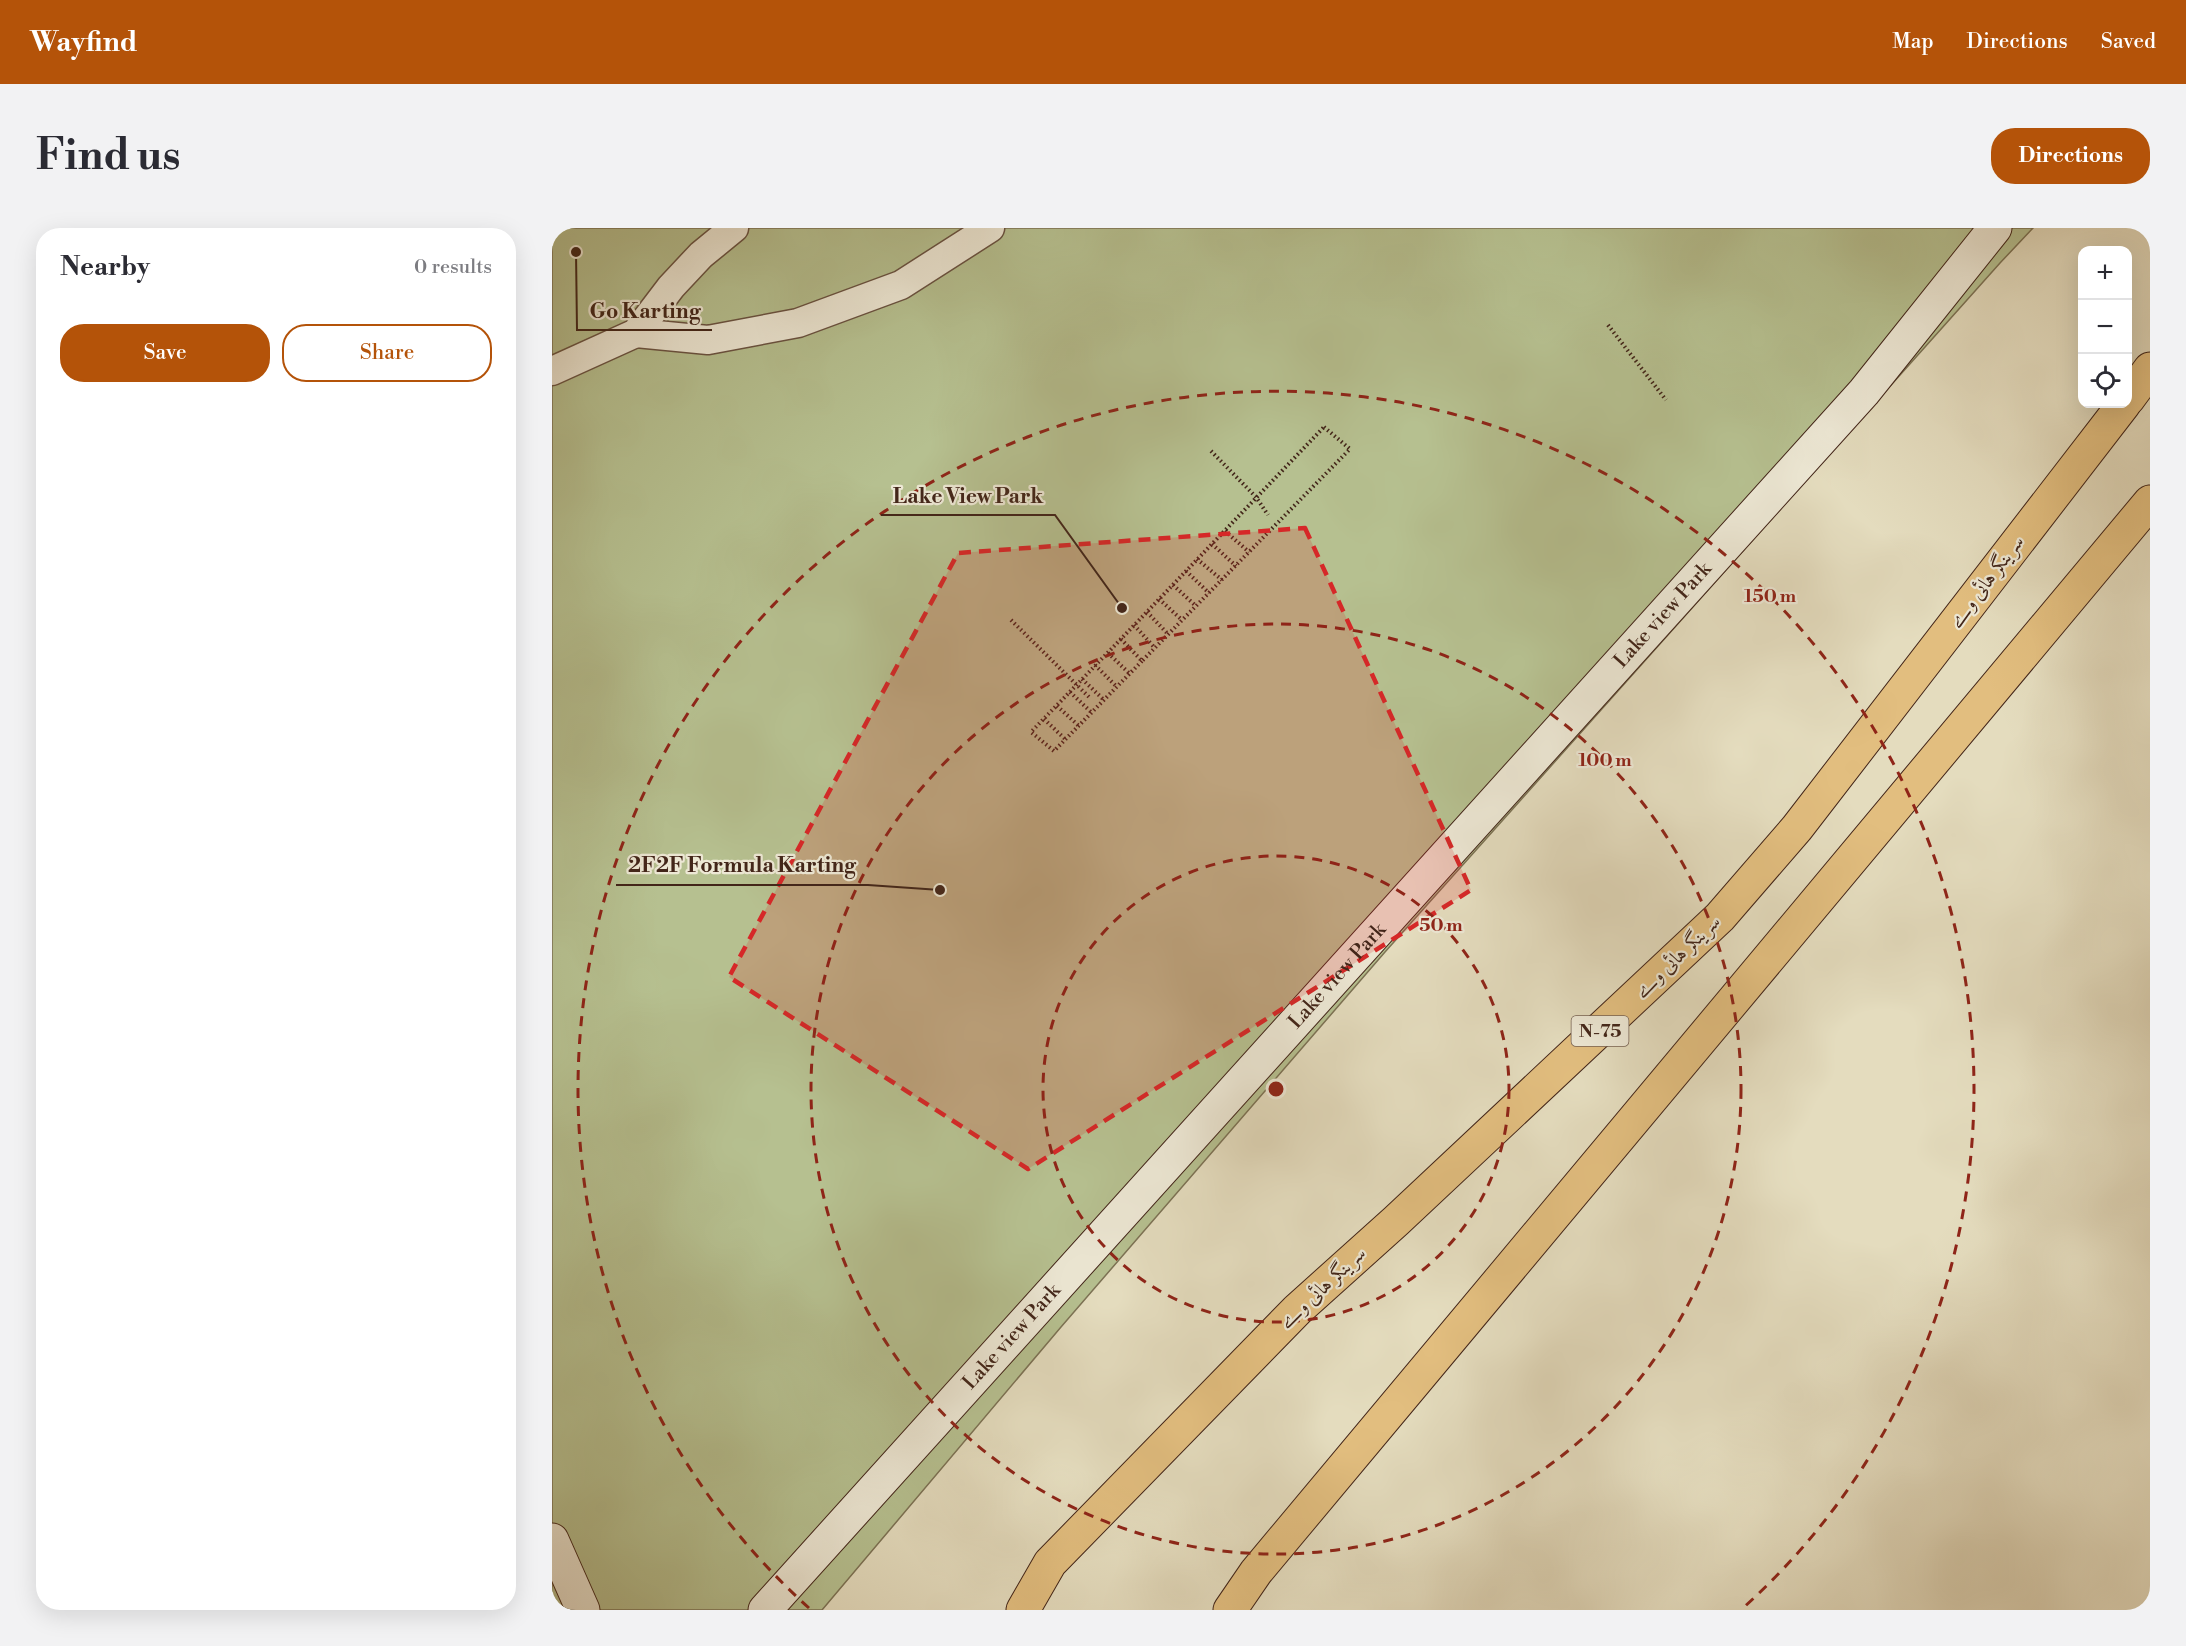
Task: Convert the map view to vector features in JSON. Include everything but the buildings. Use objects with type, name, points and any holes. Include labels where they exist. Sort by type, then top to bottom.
[{"type":"highway","points":[[2132,392],[2150,369]]},
{"type":"highway","name":"سرینگر ہائی وے","points":[[1023,1610],[1050,1563],[1297,1310],[1430,1189],[1720,917],[1797,828],[2121,408]]},
{"type":"highway","points":[[1230,1610],[1256,1572],[2150,502]]},
{"type":"highway","points":[[1013,1610],[1050,1563]]},
{"type":"street","points":[[552,371],[636,333],[671,287],[693,263],[734,228]]},
{"type":"street","points":[[636,333],[708,340],[798,323],[901,285],[990,228]]},
{"type":"street","name":"Lake view Park","points":[[765,1610],[1864,392],[1990,230]]},
{"type":"street","points":[[552,1540],[583,1610]]},
{"type":"path","points":[[1608,325],[1666,400]]},
{"type":"path","points":[[1324,427],[1350,449],[1054,751],[1031,732],[1225,531],[1324,427]]},
{"type":"path","points":[[1211,450],[1256,497],[1268,515]]},
{"type":"path","points":[[1225,531],[1249,552]]},
{"type":"path","points":[[1212,544],[1236,566]]},
{"type":"path","points":[[1197,559],[1222,580]]},
{"type":"path","points":[[1185,571],[1209,593]]},
{"type":"path","points":[[1173,585],[1196,606]]},
{"type":"path","points":[[1159,599],[1182,620]]},
{"type":"path","points":[[1147,612],[1168,634]]},
{"type":"path","points":[[1011,621],[1090,698]]},
{"type":"path","points":[[1134,625],[1155,647]]},
{"type":"path","points":[[1121,639],[1142,661]]},
{"type":"path","points":[[1108,653],[1130,674]]},
{"type":"path","points":[[1095,665],[1117,687]]},
{"type":"path","points":[[1082,680],[1104,700]]},
{"type":"path","points":[[1070,692],[1091,712]]},
{"type":"path","points":[[1057,706],[1079,726]]},
{"type":"path","points":[[1044,719],[1065,739]]},
{"type":"highlighted area","points":[[1305,528],[1471,890],[1028,1169],[729,977],[958,553]]},
{"type":"green space","points":[[552,228],[2033,228],[1385,952],[1061,1327],[822,1610],[552,1610]]},
{"type":"place","name":"Go Karting","points":[[576,252]]},
{"type":"place","name":"Lake View Park","points":[[1122,608]]},
{"type":"place","name":"2F2F Formula Karting","points":[[940,890]]}]
